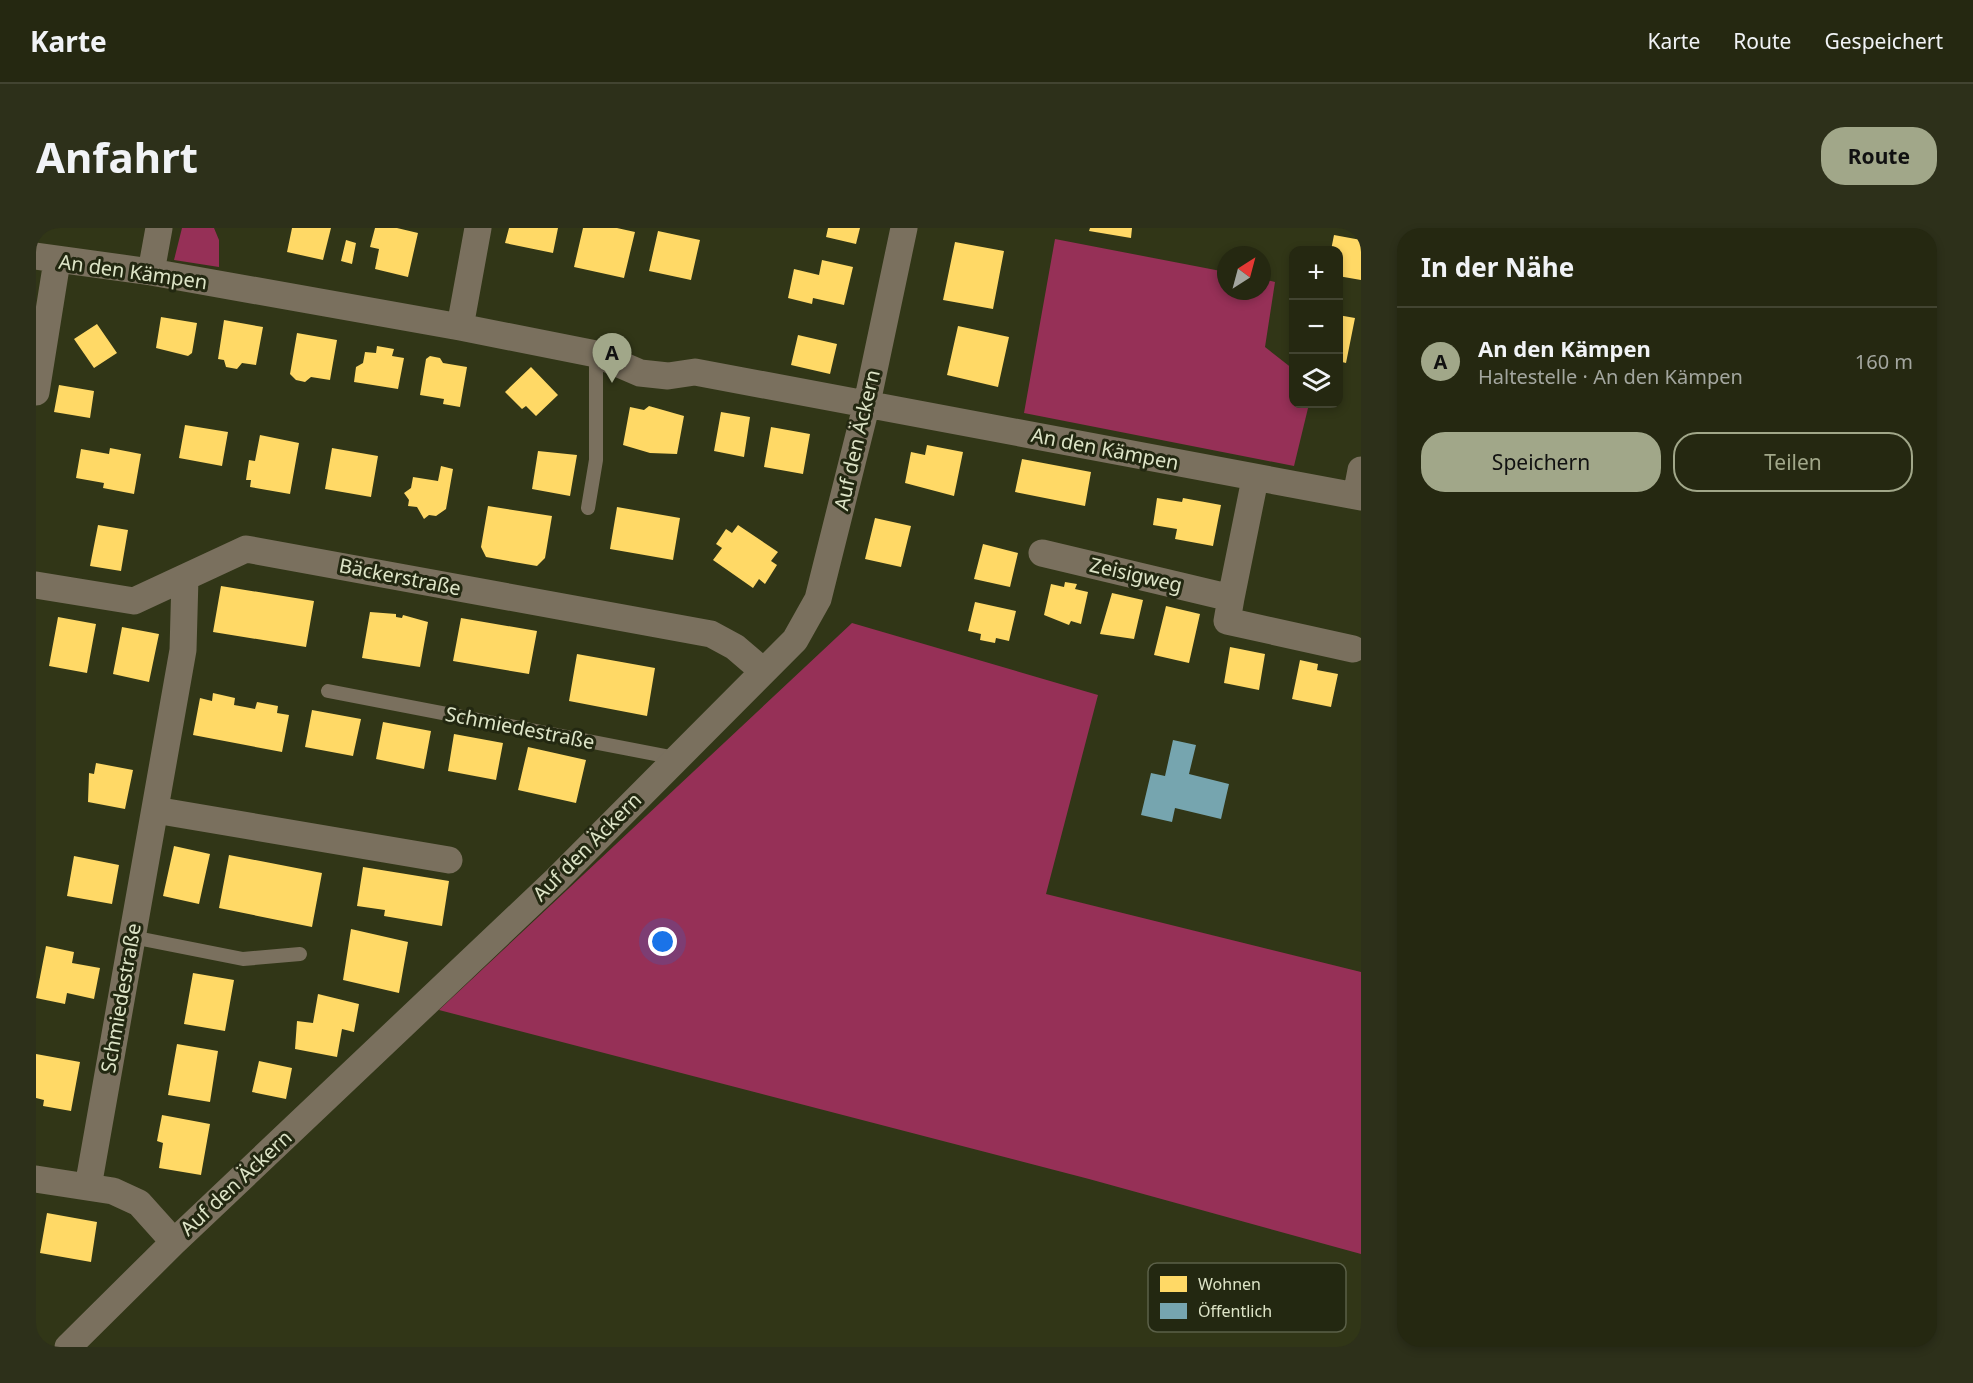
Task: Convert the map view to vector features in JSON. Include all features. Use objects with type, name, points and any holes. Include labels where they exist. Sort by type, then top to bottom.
[{"type":"street","points":[[151,272],[159,228]]},
{"type":"street","points":[[460,327],[478,228]]},
{"type":"street","name":"Auf den Äckern","points":[[68,1347],[174,1242],[556,880],[795,640],[818,599],[867,403],[904,228]]},
{"type":"street","points":[[36,392],[46,259]]},
{"type":"street","name":"An den Kämpen","points":[[46,259],[151,272],[460,327],[596,354],[640,373],[668,376],[695,372],[867,403],[1255,479],[1359,488]]},
{"type":"street","points":[[1255,479],[1227,621],[1353,649]]},
{"type":"street","name":"Bäckerstraße","points":[[36,585],[134,601],[246,549],[711,634],[735,647],[763,671]]},
{"type":"street","name":"Zeisigweg","points":[[1042,553],[1231,598]]},
{"type":"street","name":"Schmiedestraße","points":[[88,1187],[183,650],[185,578]]},
{"type":"street","points":[[155,810],[449,860]]},
{"type":"street","points":[[36,1179],[113,1191],[139,1203],[174,1242]]},
{"type":"lane","points":[[588,508],[596,460],[596,354]]},
{"type":"lane","name":"Schmiedestraße","points":[[328,691],[676,758]]},
{"type":"lane","points":[[132,937],[243,958],[300,954]]},
{"type":"shaded area","points":[[182,228],[214,228],[219,240],[219,267],[174,260]]},
{"type":"shaded area","points":[[1055,239],[1217,270],[1217,300],[1271,300],[1271,281],[1275,282],[1265,347],[1289,366],[1289,408],[1308,408],[1294,466],[1024,413]]},
{"type":"shaded area","points":[[852,623],[1098,695],[1046,894],[1361,972],[1361,1254],[1089,1179],[439,1010]]},
{"type":"building: Wohnen","points":[[292,228],[331,228],[323,260],[287,252]]},
{"type":"building: Wohnen","points":[[375,228],[397,228],[418,233],[408,277],[375,269],[379,249],[370,247]]},
{"type":"building: Wohnen","points":[[509,228],[558,228],[553,253],[505,243]]},
{"type":"building: Wohnen","points":[[583,228],[617,228],[635,232],[624,278],[574,267]]},
{"type":"building: Wohnen","points":[[828,228],[860,228],[856,244],[826,237]]},
{"type":"building: Wohnen","points":[[1090,228],[1132,228],[1131,238],[1089,231]]},
{"type":"building: Wohnen","points":[[658,231],[700,240],[691,280],[649,271]]},
{"type":"building: Wohnen","points":[[1334,235],[1361,240],[1361,280],[1343,277],[1343,246],[1332,246]]},
{"type":"building: Wohnen","points":[[346,240],[356,243],[352,264],[341,261]]},
{"type":"building: Wohnen","points":[[955,242],[1004,251],[993,309],[943,300]]},
{"type":"building: Wohnen","points":[[822,260],[853,267],[844,305],[813,298],[812,304],[788,298],[794,269],[819,275]]},
{"type":"building: Wohnen","points":[[1343,316],[1355,318],[1346,363],[1343,362]]},
{"type":"building: Wohnen","points":[[161,317],[197,323],[192,353],[188,356],[156,348]]},
{"type":"building: Wohnen","points":[[224,320],[263,327],[256,365],[242,363],[237,369],[226,367],[224,360],[218,359]]},
{"type":"building: Wohnen","points":[[97,324],[117,353],[94,368],[74,339]]},
{"type":"building: Wohnen","points":[[958,326],[1009,337],[998,387],[947,375]]},
{"type":"building: Wohnen","points":[[297,333],[337,340],[330,380],[311,377],[305,382],[296,380],[290,374]]},
{"type":"building: Wohnen","points":[[798,335],[837,344],[830,374],[791,365]]},
{"type":"building: Wohnen","points":[[377,346],[394,349],[392,356],[404,358],[398,389],[354,382],[356,367],[363,363],[365,352],[376,353]]},
{"type":"building: Wohnen","points":[[430,356],[440,358],[443,363],[467,367],[460,407],[443,404],[444,399],[420,395],[426,359]]},
{"type":"building: Wohnen","points":[[531,367],[558,395],[536,416],[526,406],[522,409],[505,392]]},
{"type":"building: Wohnen","points":[[59,385],[94,391],[90,418],[54,412]]},
{"type":"building: Wohnen","points":[[649,406],[684,416],[677,454],[650,453],[623,445],[630,407],[644,410]]},
{"type":"building: Wohnen","points":[[721,412],[750,417],[744,457],[714,451]]},
{"type":"building: Wohnen","points":[[185,425],[228,432],[222,466],[179,458]]},
{"type":"building: Wohnen","points":[[771,427],[810,434],[803,474],[764,467]]},
{"type":"building: Wohnen","points":[[260,435],[299,443],[290,494],[250,487],[251,480],[246,480],[249,460],[255,461]]},
{"type":"building: Wohnen","points":[[927,445],[963,452],[954,496],[905,483],[911,452],[925,455]]},
{"type":"building: Wohnen","points":[[110,448],[141,454],[134,494],[103,488],[104,483],[76,478],[81,449],[109,454]]},
{"type":"building: Wohnen","points":[[332,448],[378,456],[371,497],[325,489]]},
{"type":"building: Wohnen","points":[[538,451],[577,455],[570,496],[532,489]]},
{"type":"building: Wohnen","points":[[1022,459],[1091,472],[1085,506],[1015,492]]},
{"type":"building: Wohnen","points":[[441,466],[453,469],[446,509],[436,516],[429,515],[424,519],[417,507],[408,506],[409,500],[404,493],[411,488],[413,477],[438,481]]},
{"type":"building: Wohnen","points":[[1157,498],[1182,502],[1183,498],[1221,505],[1213,546],[1175,539],[1177,529],[1153,525]]},
{"type":"building: Wohnen","points":[[488,506],[552,516],[545,558],[537,566],[486,557],[481,547]]},
{"type":"building: Wohnen","points":[[617,507],[680,518],[673,560],[610,549]]},
{"type":"building: Wohnen","points":[[875,518],[911,526],[901,567],[865,559]]},
{"type":"building: Wohnen","points":[[98,525],[128,530],[121,571],[90,566]]},
{"type":"building: Wohnen","points":[[738,525],[778,552],[771,561],[777,565],[765,584],[759,579],[753,588],[713,560],[722,548],[716,544],[726,529],[732,533]]},
{"type":"building: Wohnen","points":[[983,544],[1018,553],[1010,587],[974,579]]},
{"type":"building: Wohnen","points":[[1065,582],[1077,584],[1075,589],[1088,592],[1081,624],[1071,621],[1069,625],[1044,615],[1051,584],[1064,587]]},
{"type":"building: Wohnen","points":[[221,586],[314,601],[306,647],[213,632]]},
{"type":"building: Wohnen","points":[[1112,593],[1143,600],[1134,639],[1100,634]]},
{"type":"building: Wohnen","points":[[975,602],[1016,611],[1009,641],[996,638],[995,643],[980,640],[981,634],[968,631]]},
{"type":"building: Wohnen","points":[[1166,606],[1200,614],[1189,663],[1154,655]]},
{"type":"building: Wohnen","points":[[370,612],[396,614],[396,617],[402,618],[403,615],[428,622],[420,667],[362,658]]},
{"type":"building: Wohnen","points":[[58,617],[96,624],[87,673],[49,666]]},
{"type":"building: Wohnen","points":[[461,618],[537,631],[529,674],[453,661]]},
{"type":"building: Wohnen","points":[[122,627],[159,634],[149,682],[113,674]]},
{"type":"building: Wohnen","points":[[1230,647],[1265,654],[1259,690],[1224,683]]},
{"type":"building: Wohnen","points":[[577,654],[655,668],[647,716],[569,701]]},
{"type":"building: Wohnen","points":[[1300,660],[1318,664],[1317,670],[1338,674],[1331,707],[1292,699]]},
{"type":"building: Wohnen","points":[[213,693],[235,698],[234,705],[255,709],[257,702],[278,706],[277,713],[289,715],[282,752],[193,735],[200,698],[212,701]]},
{"type":"building: Wohnen","points":[[312,710],[361,719],[353,756],[305,747]]},
{"type":"building: Wohnen","points":[[383,722],[431,731],[424,769],[376,759]]},
{"type":"building: Wohnen","points":[[454,734],[503,743],[496,780],[448,771]]},
{"type":"building: Wohnen","points":[[528,747],[586,760],[576,803],[518,790]]},
{"type":"building: Wohnen","points":[[96,763],[133,770],[125,809],[88,802],[89,773],[94,774]]},
{"type":"building: Wohnen","points":[[174,846],[210,854],[199,904],[163,896]]},
{"type":"building: Wohnen","points":[[229,855],[322,873],[312,927],[219,908]]},
{"type":"building: Wohnen","points":[[74,856],[119,865],[112,904],[67,896]]},
{"type":"building: Wohnen","points":[[363,867],[449,881],[442,926],[384,916],[385,910],[357,906]]},
{"type":"building: Wohnen","points":[[351,929],[408,942],[399,993],[343,980]]},
{"type":"building: Wohnen","points":[[46,946],[74,952],[72,963],[100,968],[94,999],[67,993],[65,1004],[36,998]]},
{"type":"building: Wohnen","points":[[193,973],[234,980],[225,1031],[184,1024]]},
{"type":"building: Wohnen","points":[[318,994],[359,1004],[354,1032],[342,1029],[337,1057],[295,1049],[297,1021],[313,1023]]},
{"type":"building: Wohnen","points":[[177,1044],[218,1051],[210,1102],[168,1095]]},
{"type":"building: Wohnen","points":[[36,1054],[80,1062],[71,1111],[43,1106],[44,1100],[36,1098]]},
{"type":"building: Wohnen","points":[[259,1061],[292,1068],[286,1099],[252,1092]]},
{"type":"building: Wohnen","points":[[162,1115],[210,1124],[201,1175],[159,1168],[163,1143],[157,1141]]},
{"type":"building: Wohnen","points":[[47,1213],[97,1222],[91,1262],[40,1253]]},
{"type":"building: Öffentlich","points":[[1173,740],[1196,745],[1189,774],[1229,784],[1221,819],[1175,808],[1172,822],[1141,815],[1151,773],[1165,776]]},
{"type":"place","name":"An den Kämpen","points":[[612,383]]}]
